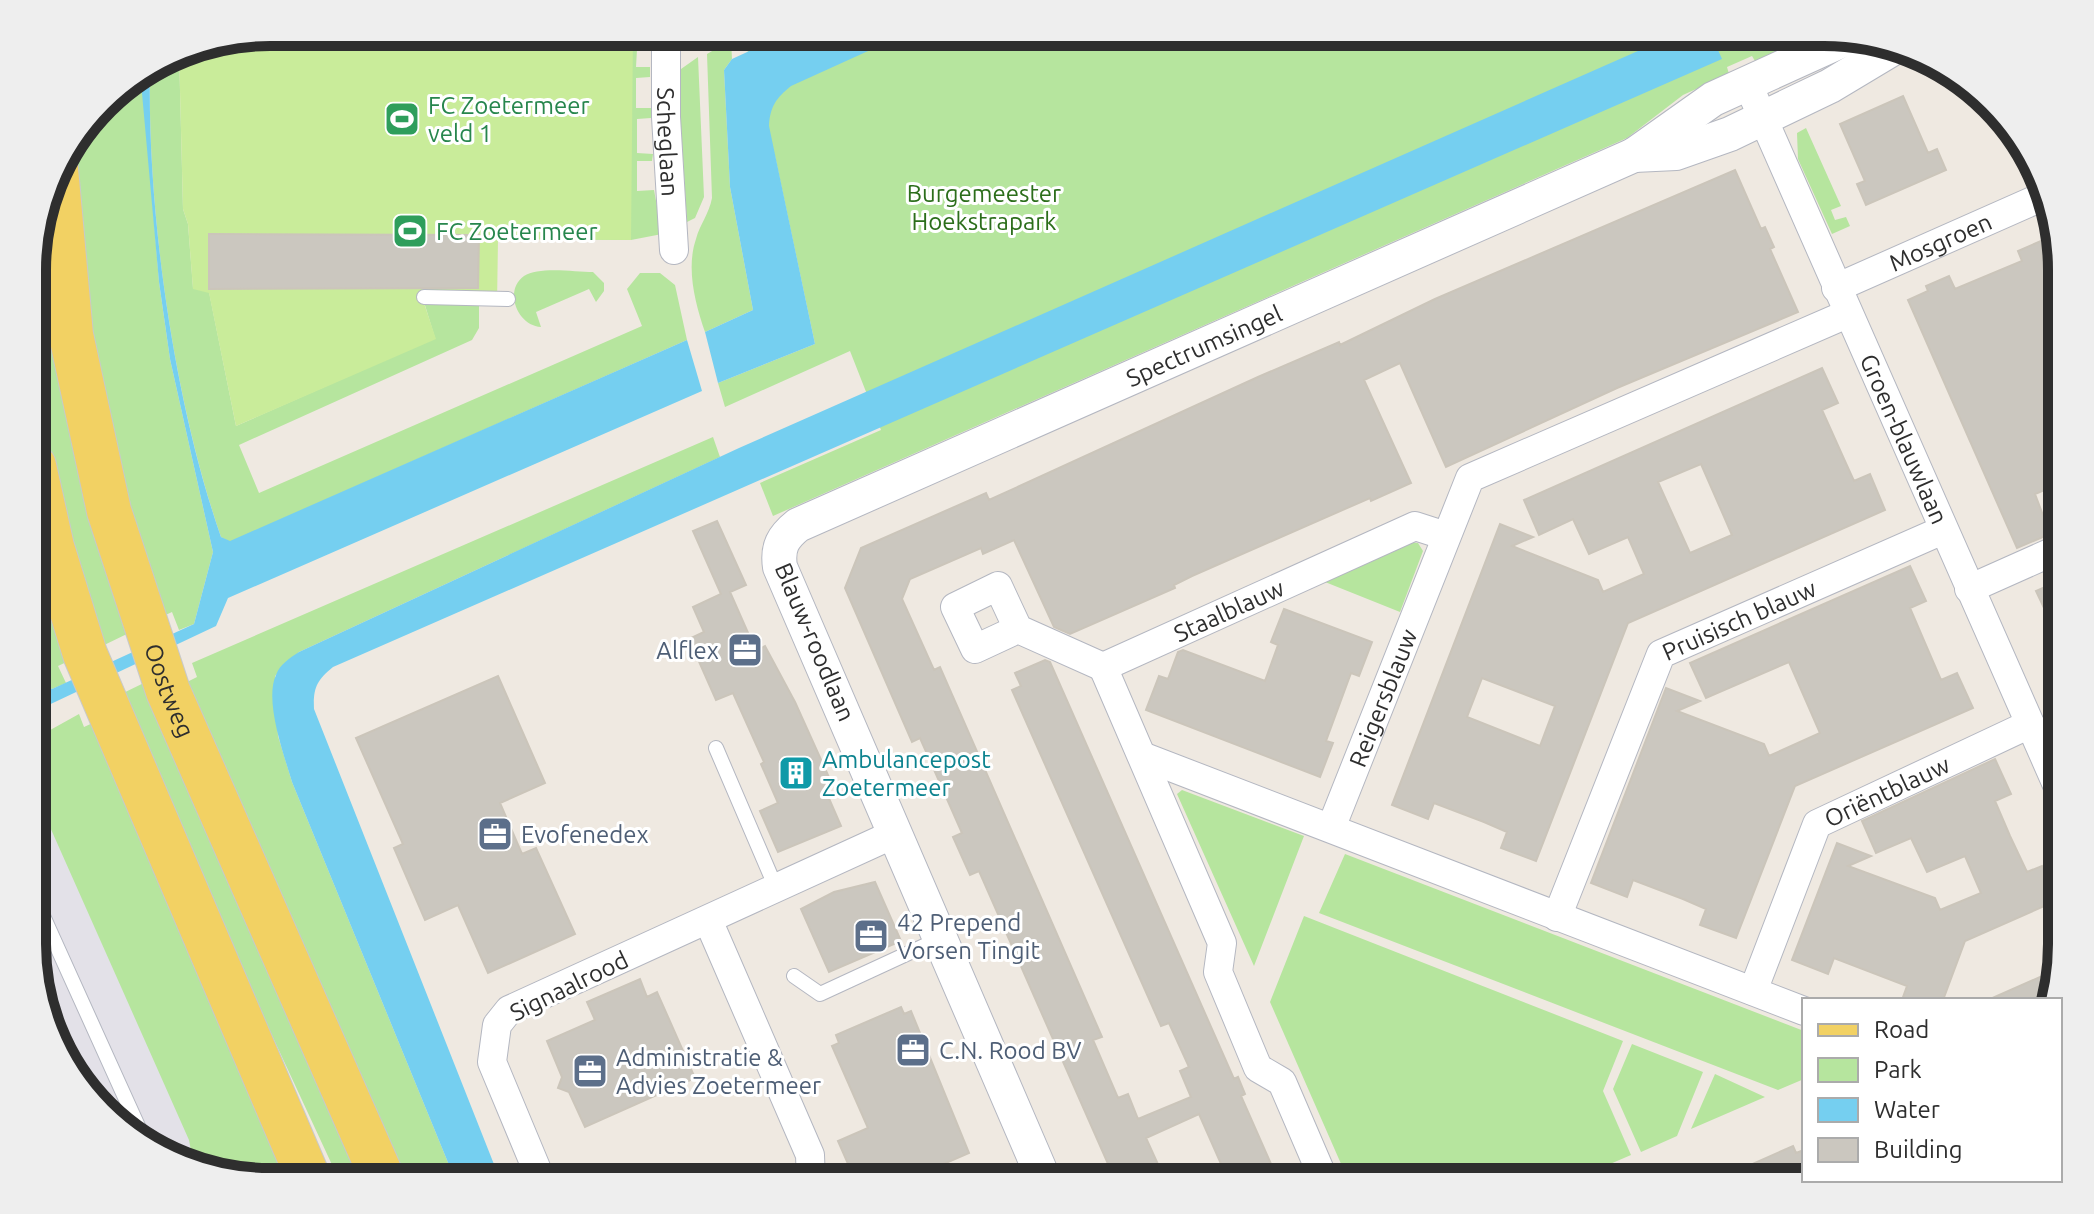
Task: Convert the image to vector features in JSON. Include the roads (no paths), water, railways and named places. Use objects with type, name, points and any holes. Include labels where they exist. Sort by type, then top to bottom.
[{"type":"main road","name":"Oostweg","points":[[59,197],[71,335],[109,511],[146,625],[168,691],[378,1168]]},
{"type":"main road","points":[[46,520],[85,654],[304,1168]]},
{"type":"street","name":"Scheglaan","points":[[666,46],[666,117],[674,250]]},
{"type":"street","name":"Spectrumsingel","points":[[781,544],[798,525],[1634,155],[1663,131],[1713,99],[1828,46]]},
{"type":"street","name":"Spectrumsingel","points":[[1634,155],[1676,153],[1763,119],[1830,86],[1883,54]]},
{"type":"street","name":"Groen-blauwlaan","points":[[1747,82],[2048,765]]},
{"type":"street","name":"Mosgroen","points":[[1842,301],[2036,200]]},
{"type":"street","name":"Reigersblauw","points":[[1331,828],[1470,478],[1842,301]]},
{"type":"street","name":"Staalblauw","points":[[1103,667],[1415,526],[1446,536]]},
{"type":"street","name":"Pruisisch blauw","points":[[1557,917],[1661,654],[1943,530]]},
{"type":"street","name":"Blauw-roodlaan","points":[[781,544],[780,567],[841,702],[894,834],[1039,1168]]},
{"type":"street","points":[[1969,589],[2048,554]]},
{"type":"street","points":[[1018,629],[1103,667],[1222,943],[1218,972],[1258,1068],[1282,1082],[1319,1168]]},
{"type":"street","name":"Oriëntblauw","points":[[1753,991],[1817,824],[2030,724]]},
{"type":"street","points":[[1142,756],[1802,1010]]},
{"type":"street","name":"Signaalrood","points":[[536,1168],[492,1062],[497,1025],[509,1010],[894,834]]},
{"type":"street","points":[[708,920],[810,1155],[810,1168]]},
{"type":"lane","points":[[424,297],[508,299]]},
{"type":"lane","points":[[716,748],[776,888]]},
{"type":"lane","points":[[46,923],[137,1124]]},
{"type":"lane","points":[[794,976],[820,994],[939,939]]},
{"type":"water","points":[[760,46],[879,46],[791,86],[775,103],[771,113],[769,126],[815,344],[718,383],[705,332],[753,310],[730,187],[724,70],[732,59]]},
{"type":"water","points":[[1649,46],[1716,46],[1722,59],[333,667],[317,685],[314,709],[495,1168],[450,1168],[292,782],[276,728],[272,699],[276,675],[299,652],[739,448]]},
{"type":"water","points":[[150,81],[153,183],[177,367],[204,484],[221,537],[230,541],[687,340],[702,391],[228,598],[216,626],[46,706],[46,687],[52,689],[194,624],[213,552],[170,359],[159,282],[141,87]]},
{"type":"place","name":"FC Zoetermeer veld 1","points":[[402,119]]},
{"type":"place","name":"FC Zoetermeer","points":[[410,231]]},
{"type":"place","name":"Alflex","points":[[745,650]]},
{"type":"place","name":"Ambulancepost Zoetermeer","points":[[796,773]]},
{"type":"place","name":"Evofenedex","points":[[495,834]]},
{"type":"place","name":"42 Prepend Vorsen Tingit","points":[[871,936]]},
{"type":"place","name":"C.N. Rood BV","points":[[913,1050]]},
{"type":"place","name":"Administratie & Advies Zoetermeer","points":[[590,1071]]},
{"type":"park label","name":"Burgemeester Hoekstrapark","points":[[984,207]]}]
